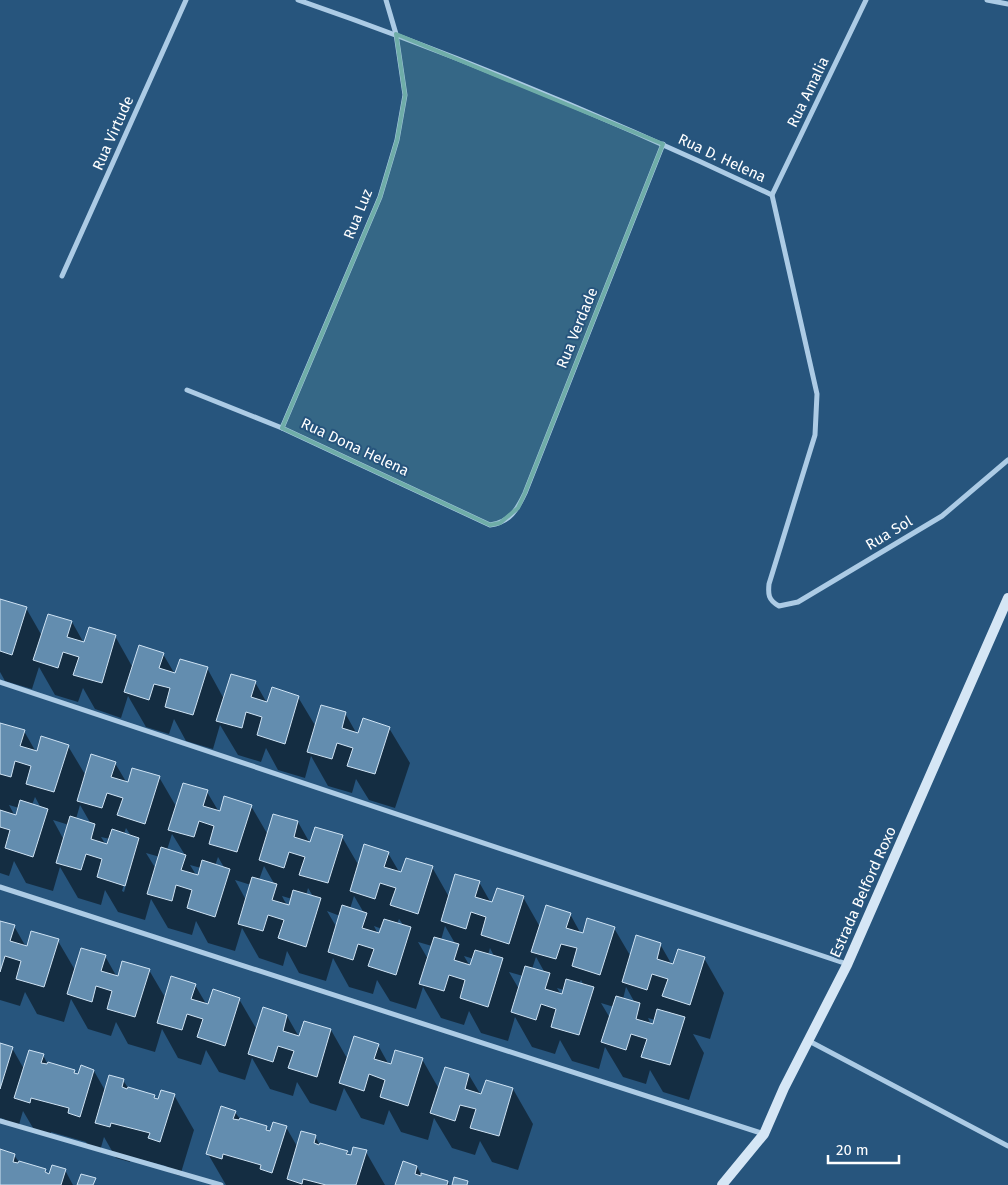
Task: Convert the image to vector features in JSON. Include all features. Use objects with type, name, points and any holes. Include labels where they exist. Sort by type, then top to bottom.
[{"type":"street","name":"Rua Virtude","points":[[62,276],[186,0]]},
{"type":"street","name":"Rua D. Helena","points":[[298,0],[396,34],[662,144],[772,195],[817,394],[815,435],[769,584],[768,594],[772,602]]},
{"type":"street","name":"Rua Luz","points":[[282,428],[380,197],[397,140],[405,95],[396,34],[386,0]]},
{"type":"street","name":"Rua Amalia","points":[[772,195],[866,0]]},
{"type":"street","points":[[987,0],[1008,4]]},
{"type":"street","name":"Rua Verdade","points":[[509,518],[518,508],[525,494],[662,144]]},
{"type":"street","name":"Rua Dona Helena","points":[[187,390],[282,428],[490,525],[500,523],[509,518]]},
{"type":"street","name":"Rua Sol","points":[[772,602],[778,606],[798,602],[942,516],[1008,460]]},
{"type":"street","name":"Estrada Belford Roxo","points":[[722,1185],[764,1134],[784,1088],[847,965],[1008,598]]},
{"type":"street","points":[[0,682],[847,965]]},
{"type":"street","points":[[0,887],[764,1134]]},
{"type":"street","points":[[809,1041],[1008,1146]]},
{"type":"street","points":[[0,1121],[221,1185]]},
{"type":"highlighted area","points":[[396,34],[663,144],[525,493],[518,508],[500,523],[490,525],[282,428],[380,197],[397,140],[405,95]]},
{"type":"building","points":[[0,599],[27,607],[12,655],[0,651]]},
{"type":"building","points":[[48,614],[72,621],[67,637],[84,642],[89,627],[116,635],[102,683],[73,675],[79,657],[63,652],[58,668],[33,660]]},
{"type":"building","points":[[139,645],[164,653],[159,668],[175,673],[180,659],[208,667],[193,715],[165,707],[170,688],[154,684],[149,700],[124,692]]},
{"type":"building","points":[[231,674],[256,681],[251,697],[267,702],[272,687],[299,696],[285,744],[257,735],[262,717],[246,712],[242,728],[216,721]]},
{"type":"building","points":[[321,705],[346,712],[342,728],[358,733],[363,718],[390,727],[375,774],[347,766],[353,748],[337,743],[332,759],[307,752]]},
{"type":"building","points":[[0,723],[25,730],[20,746],[37,751],[41,736],[69,745],[54,792],[26,784],[31,766],[15,761],[11,777],[0,774]]},
{"type":"building","points":[[91,754],[116,762],[111,777],[128,782],[132,768],[160,776],[145,824],[117,815],[123,798],[107,793],[102,808],[77,801]]},
{"type":"building","points":[[183,783],[208,790],[203,806],[220,811],[224,796],[252,805],[237,852],[209,844],[214,826],[199,821],[194,837],[168,830]]},
{"type":"building","points":[[20,800],[48,809],[33,857],[5,848],[10,830],[0,827],[0,810],[16,815]]},
{"type":"building","points":[[273,814],[298,821],[294,837],[310,842],[315,827],[343,835],[328,883],[299,875],[305,857],[289,852],[284,868],[259,860]]},
{"type":"building","points":[[70,816],[95,824],[91,839],[107,844],[112,829],[139,838],[125,886],[97,877],[102,859],[86,854],[81,870],[56,863]]},
{"type":"building","points":[[364,844],[389,852],[384,867],[401,872],[406,858],[433,866],[418,914],[390,905],[396,888],[380,883],[375,899],[350,891]]},
{"type":"building","points":[[161,847],[186,855],[181,870],[198,875],[202,860],[230,869],[215,917],[187,908],[192,890],[176,885],[172,901],[147,894]]},
{"type":"building","points":[[455,874],[480,881],[475,897],[492,902],[497,888],[524,896],[509,944],[481,935],[486,917],[471,912],[466,929],[441,921]]},
{"type":"building","points":[[252,877],[277,884],[272,900],[289,905],[293,890],[321,898],[306,947],[278,938],[284,920],[268,915],[263,931],[238,924]]},
{"type":"building","points":[[342,905],[367,913],[362,928],[379,933],[384,919],[411,927],[396,975],[368,966],[374,949],[358,944],[353,960],[328,952]]},
{"type":"building","points":[[546,905],[571,913],[566,928],[583,933],[587,918],[615,927],[600,975],[572,966],[577,948],[561,944],[556,959],[531,952]]},
{"type":"building","points":[[0,921],[15,925],[10,941],[27,946],[31,931],[59,939],[44,987],[16,979],[21,961],[5,956],[0,972]]},
{"type":"building","points":[[636,935],[661,943],[657,959],[673,964],[678,949],[705,957],[690,1005],[662,996],[668,979],[652,974],[647,990],[622,982]]},
{"type":"building","points":[[434,937],[459,944],[454,960],[470,965],[475,950],[503,958],[488,1007],[460,998],[465,980],[449,975],[444,991],[419,984]]},
{"type":"building","points":[[81,948],[106,955],[101,971],[118,976],[122,961],[150,969],[135,1017],[107,1009],[112,991],[96,986],[92,1002],[67,994]]},
{"type":"building","points":[[525,966],[550,973],[545,989],[562,994],[566,979],[594,987],[579,1035],[551,1027],[556,1009],[541,1004],[536,1020],[511,1012]]},
{"type":"building","points":[[171,976],[196,984],[191,999],[208,1004],[213,989],[240,998],[225,1046],[197,1037],[203,1019],[187,1014],[182,1030],[157,1023]]},
{"type":"building","points":[[616,996],[640,1003],[636,1019],[653,1024],[657,1009],[685,1017],[670,1065],[641,1057],[647,1039],[631,1034],[626,1050],[601,1042]]},
{"type":"building","points":[[263,1007],[287,1015],[283,1031],[299,1036],[304,1021],[331,1029],[317,1077],[288,1068],[294,1051],[278,1046],[273,1062],[248,1054]]},
{"type":"building","points":[[354,1036],[379,1044],[374,1059],[391,1064],[395,1050],[423,1058],[408,1106],[380,1097],[385,1080],[369,1074],[364,1091],[339,1083]]},
{"type":"building","points":[[0,1043],[13,1047],[0,1089]]},
{"type":"building","points":[[29,1050],[44,1054],[41,1063],[47,1064],[48,1062],[75,1070],[74,1073],[78,1074],[81,1065],[94,1070],[80,1117],[68,1113],[69,1108],[31,1098],[30,1103],[14,1098]]},
{"type":"building","points":[[445,1067],[469,1074],[465,1089],[481,1094],[486,1080],[513,1088],[499,1136],[470,1128],[476,1109],[460,1105],[455,1121],[430,1113]]},
{"type":"building","points":[[109,1075],[124,1079],[122,1087],[155,1095],[154,1098],[158,1099],[161,1090],[175,1094],[160,1142],[148,1138],[150,1133],[111,1123],[110,1127],[95,1123]]},
{"type":"building","points":[[221,1106],[236,1111],[233,1119],[239,1120],[240,1118],[267,1126],[266,1130],[270,1131],[273,1122],[287,1126],[272,1173],[260,1169],[261,1165],[223,1154],[222,1159],[206,1154]]},
{"type":"building","points":[[301,1131],[316,1135],[314,1143],[348,1151],[346,1154],[351,1155],[353,1147],[367,1150],[356,1185],[326,1185],[303,1179],[302,1184],[287,1179]]},
{"type":"building","points":[[0,1149],[15,1154],[13,1162],[18,1163],[19,1161],[46,1169],[45,1172],[49,1174],[52,1165],[66,1169],[61,1185],[0,1185]]},
{"type":"building","points":[[403,1161],[417,1166],[415,1174],[421,1176],[421,1173],[448,1181],[447,1185],[395,1185]]},
{"type":"building","points":[[81,1174],[96,1178],[93,1185],[77,1185]]},
{"type":"building","points":[[454,1177],[468,1181],[467,1185],[452,1185]]}]
